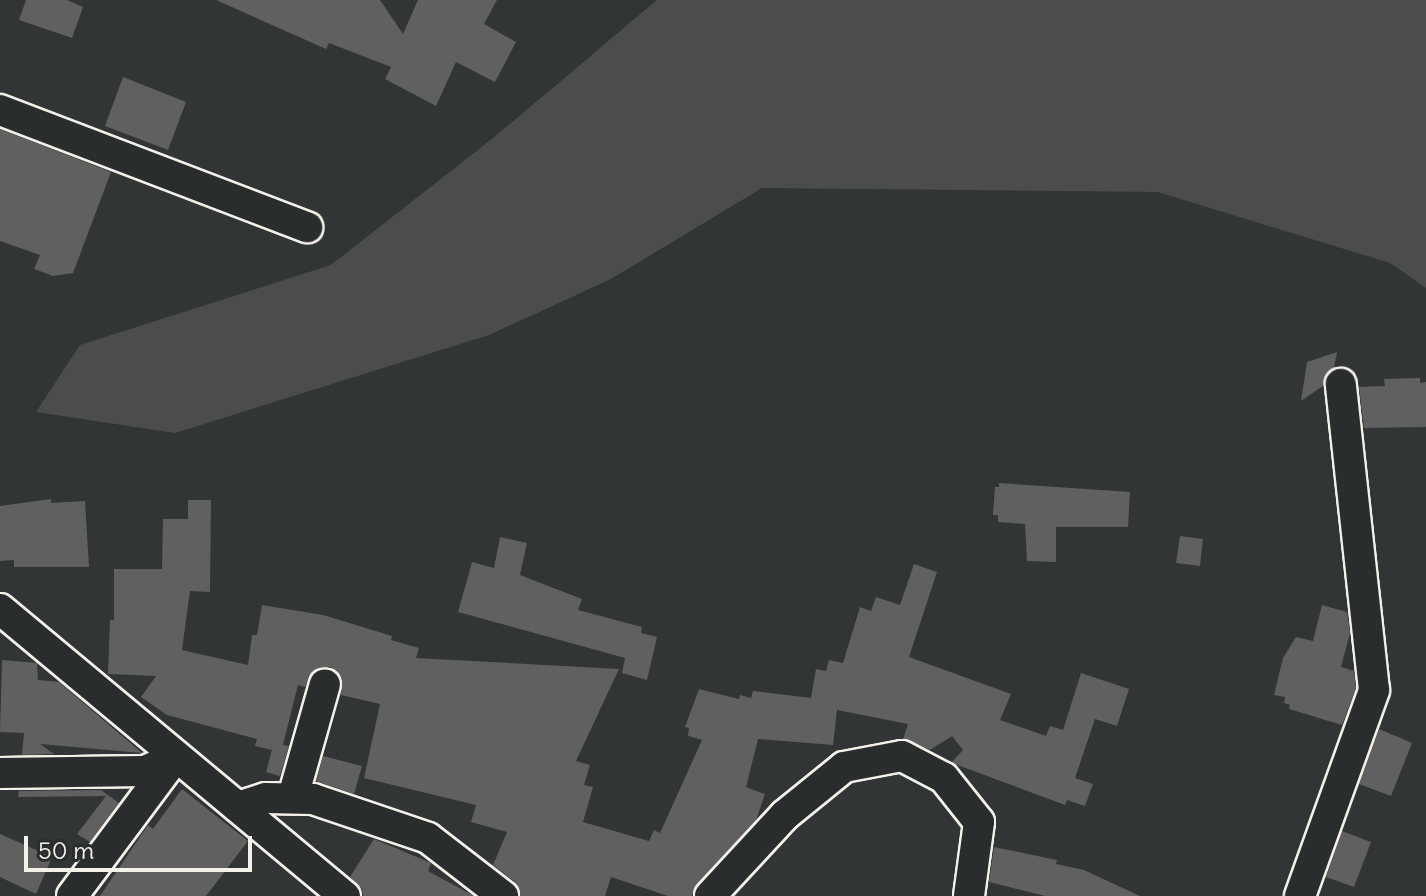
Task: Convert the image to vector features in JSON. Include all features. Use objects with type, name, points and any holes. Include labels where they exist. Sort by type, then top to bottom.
[{"type":"street","points":[[0,110],[307,227]]},
{"type":"street","points":[[1300,896],[1374,690],[1341,384]]},
{"type":"street","points":[[0,609],[345,896]]},
{"type":"street","points":[[293,797],[325,684]]},
{"type":"street","points":[[710,896],[785,815],[844,767],[902,756],[944,778],[979,822],[969,896]]},
{"type":"street","points":[[0,773],[145,771],[175,757]]},
{"type":"street","points":[[72,896],[175,757]]},
{"type":"street","points":[[238,807],[266,798],[313,799],[428,838],[503,896]]},
{"type":"shaded area","points":[[657,0],[1426,0],[1426,288],[1390,263],[1158,192],[762,188],[611,279],[489,335],[175,433],[36,412],[80,345],[331,265],[493,138]]},
{"type":"building","points":[[26,0],[67,0],[83,7],[72,38],[19,20]]},
{"type":"building","points":[[216,0],[380,0],[403,34],[418,0],[497,0],[484,24],[516,42],[495,82],[456,62],[436,106],[385,79],[391,67],[329,43],[326,49]]},
{"type":"building","points":[[123,77],[186,102],[168,150],[105,126]]},
{"type":"building","points":[[0,129],[111,172],[73,273],[53,276],[34,269],[40,255],[0,241]]},
{"type":"building","points":[[1337,352],[1334,368],[1325,376],[1323,386],[1301,401],[1307,362]]},
{"type":"building","points":[[1420,378],[1420,383],[1426,382],[1426,427],[1364,428],[1359,387],[1385,386],[1384,379]]},
{"type":"building","points":[[999,483],[1130,492],[1128,527],[1056,527],[1056,562],[1027,561],[1025,524],[998,522],[998,515],[993,515],[995,487],[999,487]]},
{"type":"building","points":[[51,499],[51,503],[85,501],[89,567],[14,567],[14,560],[0,561],[0,506]]},
{"type":"building","points":[[188,500],[211,500],[210,592],[190,591],[182,650],[248,665],[252,635],[257,635],[262,605],[323,615],[392,636],[391,640],[419,648],[416,658],[619,669],[576,761],[590,765],[584,785],[593,787],[583,822],[649,841],[654,830],[660,833],[702,740],[688,736],[689,728],[685,727],[699,689],[739,699],[740,695],[751,698],[753,691],[811,698],[816,669],[826,671],[829,660],[843,663],[860,607],[871,611],[876,597],[900,605],[914,564],[937,572],[909,657],[1011,694],[1000,720],[1046,736],[1050,726],[1063,730],[1081,673],[1129,689],[1117,726],[1095,719],[1075,778],[1093,784],[1085,806],[1067,800],[1065,805],[955,764],[952,762],[963,750],[952,736],[930,750],[903,739],[908,724],[837,710],[833,745],[758,739],[746,787],[765,794],[756,820],[697,884],[692,896],[668,896],[611,877],[605,896],[521,896],[515,882],[493,865],[507,832],[471,822],[476,805],[364,778],[380,704],[341,695],[342,679],[331,667],[313,671],[305,687],[298,685],[283,745],[289,746],[280,776],[266,772],[272,750],[255,746],[257,739],[167,715],[141,697],[156,676],[108,674],[110,620],[114,620],[114,569],[162,569],[163,519],[188,519]]},
{"type":"building","points":[[1180,536],[1203,539],[1200,566],[1176,563]]},
{"type":"building","points":[[500,537],[527,543],[520,575],[582,599],[578,610],[642,627],[641,633],[657,637],[647,680],[622,673],[625,658],[458,612],[472,562],[494,568]]},
{"type":"building","points":[[1322,605],[1347,612],[1350,633],[1341,667],[1354,671],[1356,688],[1342,725],[1289,709],[1290,705],[1284,703],[1285,697],[1274,695],[1283,658],[1296,637],[1313,641]]},
{"type":"building","points":[[2,660],[37,663],[38,680],[59,682],[142,753],[40,744],[54,754],[22,755],[24,733],[0,732]]},
{"type":"building","points":[[1379,729],[1412,743],[1391,796],[1359,784]]},
{"type":"building","points":[[323,756],[362,766],[354,794],[316,781]]},
{"type":"building","points":[[182,789],[248,841],[206,896],[100,896],[148,825],[153,829]]},
{"type":"building","points":[[101,790],[119,803],[90,842],[77,834],[106,796],[18,797],[19,791]]},
{"type":"building","points":[[1342,831],[1371,842],[1354,887],[1326,877]]},
{"type":"building","points":[[0,834],[52,857],[36,894],[0,877]]},
{"type":"building","points":[[374,839],[431,863],[428,871],[474,896],[363,896],[362,889],[350,877]]},
{"type":"building","points":[[994,847],[1057,860],[1056,864],[1084,870],[1140,896],[1045,896],[989,882]]}]
